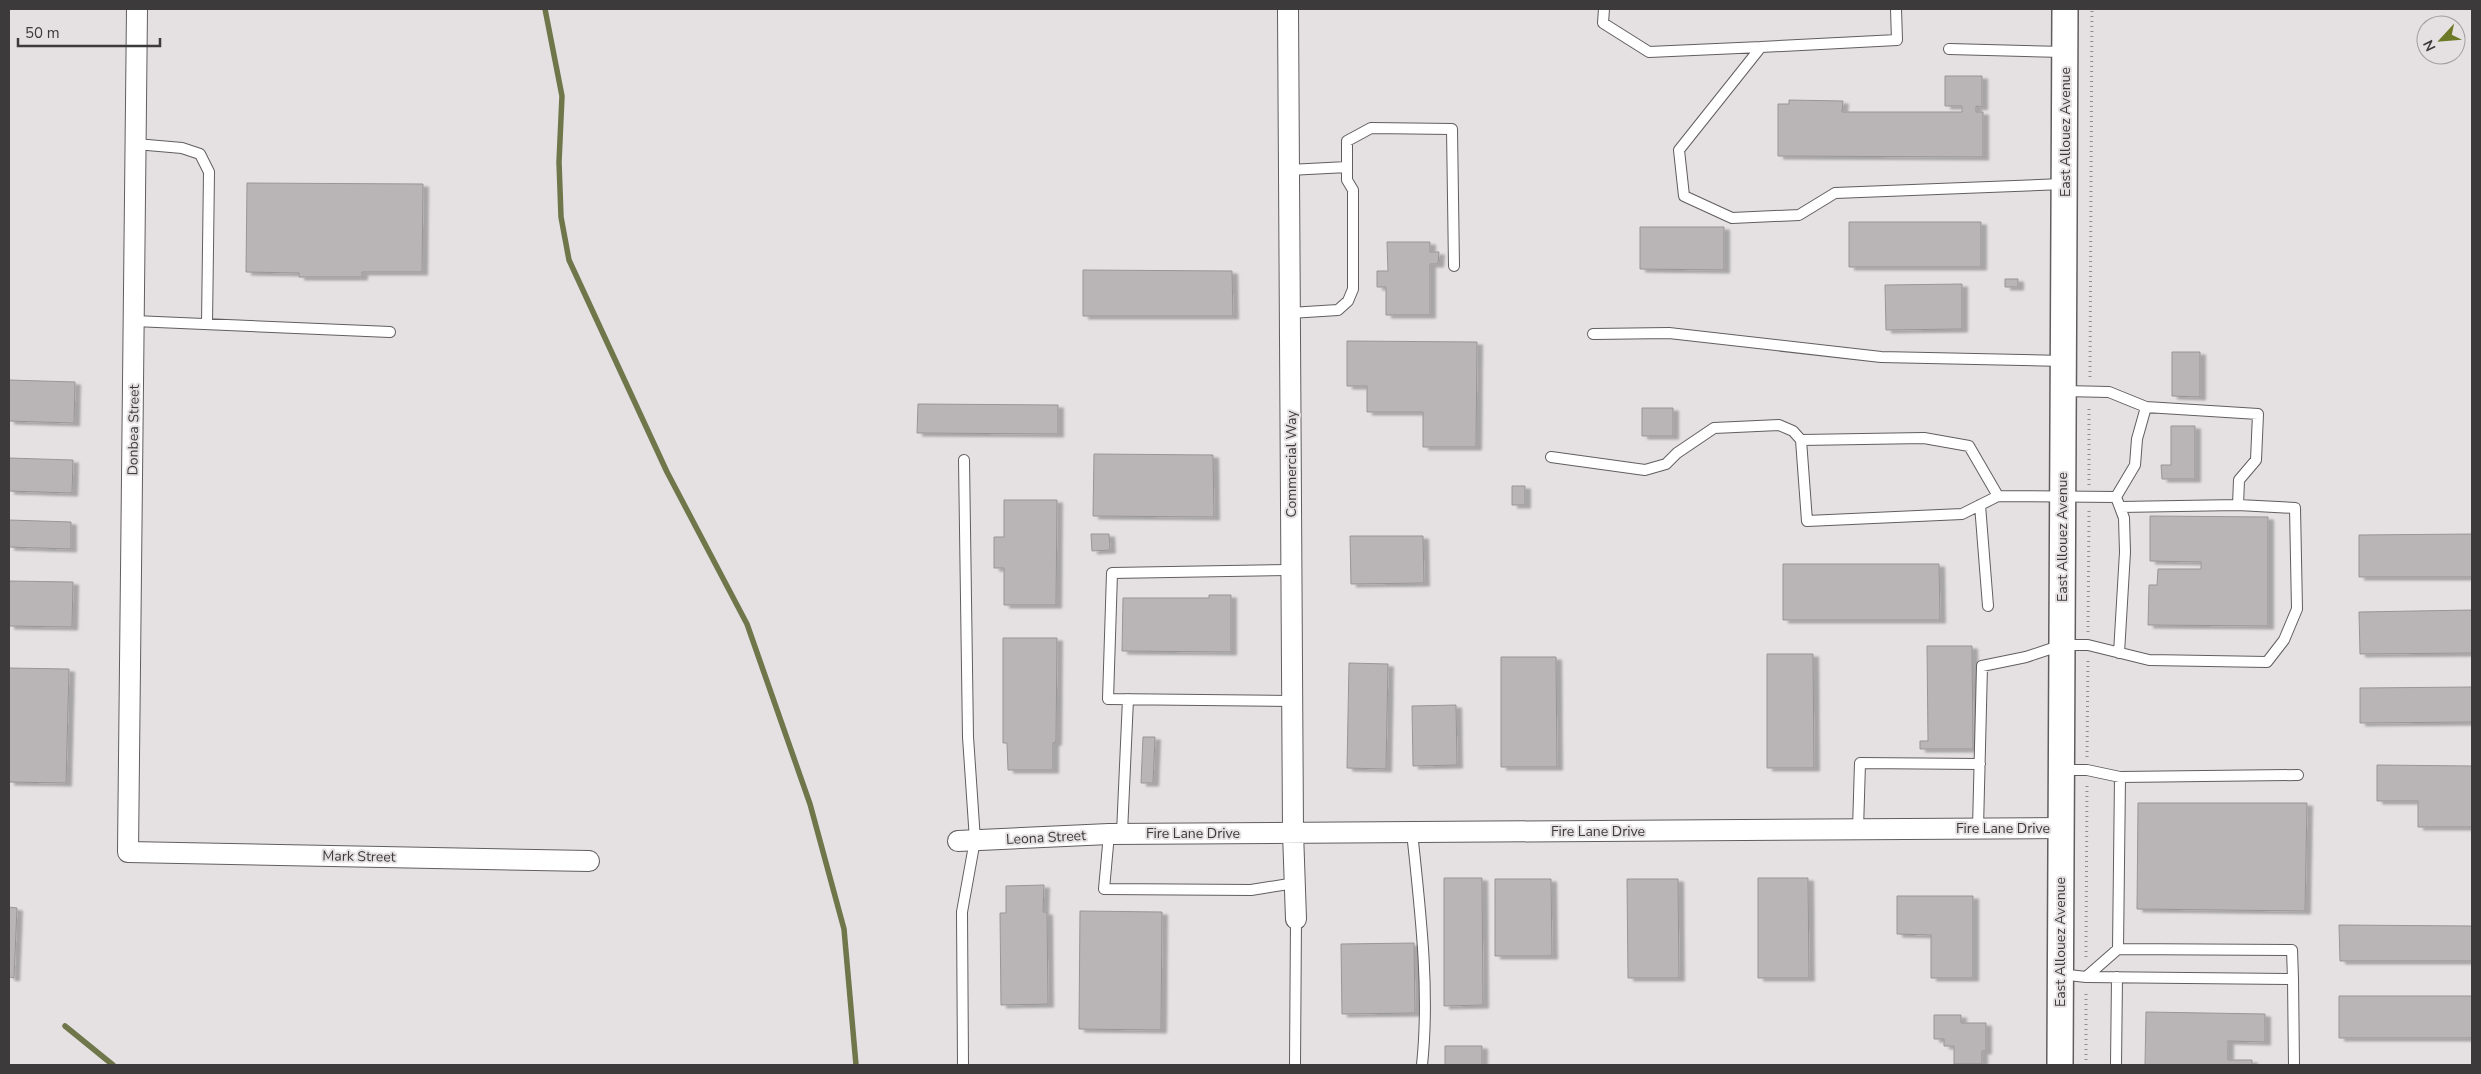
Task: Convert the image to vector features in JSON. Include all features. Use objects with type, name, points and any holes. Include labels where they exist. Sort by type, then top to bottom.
[{"type":"street","name":"Donbea Street","points":[[128,852],[137,9]]},
{"type":"street","name":"Commercial Way","points":[[1288,9],[1293,832],[1296,919]]},
{"type":"street","name":"East Allouez Avenue","points":[[2060,1065],[2065,9]]},
{"type":"street","name":"Fire Lane Drive","points":[[1122,833],[2061,828]]},
{"type":"street","name":"Leona Street","points":[[967,841],[1122,833]]},
{"type":"street","name":"Mark Street","points":[[128,852],[589,860]]},
{"type":"lane","points":[[1604,9],[1603,22],[1649,52],[1897,40],[1896,9]]},
{"type":"lane","points":[[1761,47],[1679,150],[1684,196],[1732,218],[1799,215],[1835,193],[2064,184]]},
{"type":"lane","points":[[1949,49],[2065,52]]},
{"type":"lane","points":[[1290,313],[1338,310],[1348,302],[1354,288],[1353,190],[1347,180],[1347,141],[1371,128],[1452,129],[1454,266]]},
{"type":"lane","points":[[136,144],[182,148],[200,154],[209,172],[207,324]]},
{"type":"lane","points":[[1289,170],[1347,167]]},
{"type":"lane","points":[[134,321],[390,332]]},
{"type":"lane","points":[[1593,334],[1669,333],[1881,357],[2063,360]]},
{"type":"lane","points":[[2063,391],[2109,392],[2146,407],[2258,414],[2256,460],[2240,480],[2238,505]]},
{"type":"lane","points":[[2119,653],[2125,552],[2124,518],[2118,502],[2135,465],[2137,439],[2146,407]]},
{"type":"lane","points":[[1551,457],[1645,470],[1666,464],[1676,453],[1714,428],[1779,425],[1793,431],[1801,440],[1807,521],[1962,514],[1998,496],[2089,496],[2118,502],[2296,508],[2298,609],[2284,640],[2267,662],[2149,660],[2088,645],[2062,645],[2026,657],[1982,666],[1978,828]]},
{"type":"lane","points":[[1801,440],[1924,438],[1969,446],[1998,496]]},
{"type":"lane","points":[[963,1065],[962,912],[967,841],[968,737],[964,460]]},
{"type":"lane","points":[[1980,505],[1988,606]]},
{"type":"lane","points":[[1291,570],[1112,573],[1108,698],[1292,701]]},
{"type":"lane","points":[[1128,699],[1122,833],[1104,889],[1251,890],[1295,883]]},
{"type":"lane","points":[[1858,829],[1860,763],[1980,764]]},
{"type":"lane","points":[[2061,770],[2087,770],[2120,777],[2298,775]]},
{"type":"lane","points":[[2118,949],[2120,777]]},
{"type":"lane","points":[[1412,832],[1418,884],[1426,1026],[1422,1065]]},
{"type":"lane","points":[[1295,1065],[1296,919]]},
{"type":"lane","points":[[2086,977],[2118,949],[2292,950],[2294,1065]]},
{"type":"lane","points":[[2060,974],[2086,977],[2293,979]]},
{"type":"lane","points":[[2116,1065],[2117,977]]},
{"type":"path","points":[[2086,1065],[2092,9]]},
{"type":"building","points":[[1945,76],[1982,76],[1982,107],[1976,106],[1976,112],[1983,112],[1983,157],[1778,156],[1778,104],[1789,104],[1789,100],[1843,101],[1842,112],[1962,112],[1962,106],[1945,106]]},
{"type":"building","points":[[247,183],[423,184],[422,272],[362,272],[362,277],[299,277],[299,273],[246,272]]},
{"type":"building","points":[[1849,222],[1981,222],[1981,267],[1849,267]]},
{"type":"building","points":[[1640,227],[1724,227],[1724,270],[1640,269]]},
{"type":"building","points":[[1387,242],[1430,242],[1430,252],[1439,252],[1438,264],[1430,264],[1430,315],[1386,315],[1386,287],[1377,287],[1377,271],[1388,271]]},
{"type":"building","points":[[1083,270],[1232,271],[1233,316],[1083,316]]},
{"type":"building","points":[[2005,279],[2018,279],[2018,287],[2005,287]]},
{"type":"building","points":[[1962,284],[1962,329],[1886,330],[1885,285]]},
{"type":"building","points":[[1347,341],[1477,342],[1476,447],[1423,447],[1423,412],[1367,412],[1367,386],[1347,386]]},
{"type":"building","points":[[2172,352],[2200,352],[2200,397],[2172,396]]},
{"type":"building","points":[[9,380],[75,382],[74,423],[9,421]]},
{"type":"building","points":[[918,404],[1058,405],[1058,434],[917,433]]},
{"type":"building","points":[[1642,408],[1673,408],[1673,436],[1642,436]]},
{"type":"building","points":[[2171,426],[2195,426],[2195,479],[2162,479],[2161,465],[2171,465]]},
{"type":"building","points":[[1094,454],[1213,455],[1214,517],[1093,516]]},
{"type":"building","points":[[9,458],[73,460],[72,493],[9,491]]},
{"type":"building","points":[[1512,486],[1525,486],[1525,505],[1512,505]]},
{"type":"building","points":[[1004,500],[1057,500],[1056,605],[1004,605],[1004,568],[994,568],[994,537],[1004,537]]},
{"type":"building","points":[[2150,516],[2268,517],[2268,626],[2148,625],[2149,585],[2157,585],[2158,569],[2201,569],[2201,562],[2150,561]]},
{"type":"building","points":[[9,520],[71,522],[71,549],[9,547]]},
{"type":"building","points":[[1091,534],[1109,534],[1110,550],[1092,551]]},
{"type":"building","points":[[2472,534],[2472,577],[2359,577],[2359,535]]},
{"type":"building","points":[[1350,536],[1423,536],[1424,583],[1351,584]]},
{"type":"building","points":[[1783,564],[1939,564],[1940,620],[1783,620]]},
{"type":"building","points":[[9,581],[73,582],[72,627],[9,626]]},
{"type":"building","points":[[1209,595],[1231,595],[1231,652],[1122,651],[1123,598],[1209,598]]},
{"type":"building","points":[[2472,610],[2472,653],[2360,654],[2359,612]]},
{"type":"building","points":[[1003,638],[1057,638],[1056,742],[1053,743],[1053,770],[1008,770],[1007,743],[1003,743]]},
{"type":"building","points":[[1927,646],[1972,646],[1973,749],[1920,749],[1920,741],[1928,741]]},
{"type":"building","points":[[1767,654],[1813,654],[1814,768],[1767,768]]},
{"type":"building","points":[[1501,657],[1556,657],[1557,767],[1501,767]]},
{"type":"building","points":[[1349,663],[1388,664],[1386,769],[1347,768]]},
{"type":"building","points":[[9,668],[69,669],[66,783],[9,782]]},
{"type":"building","points":[[2472,687],[2472,722],[2360,723],[2360,688]]},
{"type":"building","points":[[1456,705],[1457,765],[1413,766],[1412,706]]},
{"type":"building","points":[[1143,737],[1155,737],[1153,783],[1141,783]]},
{"type":"building","points":[[2377,765],[2472,766],[2472,827],[2418,827],[2418,801],[2377,801]]},
{"type":"building","points":[[2138,803],[2307,803],[2305,911],[2137,909]]},
{"type":"building","points":[[1444,878],[1482,878],[1483,1005],[1444,1006]]},
{"type":"building","points":[[1758,878],[1808,878],[1809,978],[1758,978]]},
{"type":"building","points":[[1495,879],[1551,879],[1552,956],[1495,956]]},
{"type":"building","points":[[1627,879],[1678,879],[1679,978],[1628,978]]},
{"type":"building","points":[[1044,885],[1043,912],[1047,912],[1048,1004],[1001,1005],[1000,913],[1006,913],[1006,886]]},
{"type":"building","points":[[1897,896],[1973,896],[1973,978],[1931,978],[1931,935],[1897,934]]},
{"type":"building","points":[[9,907],[17,908],[14,978],[9,977]]},
{"type":"building","points":[[1080,911],[1162,912],[1161,1030],[1079,1029]]},
{"type":"building","points":[[2339,925],[2472,926],[2472,961],[2340,961]]},
{"type":"building","points":[[1414,943],[1415,1013],[1342,1014],[1341,944]]},
{"type":"building","points":[[2339,996],[2472,996],[2472,1038],[2339,1038]]},
{"type":"building","points":[[2146,1012],[2265,1014],[2265,1042],[2228,1041],[2228,1060],[2252,1060],[2252,1065],[2145,1065]]},
{"type":"building","points":[[1934,1015],[1961,1015],[1961,1023],[1986,1023],[1986,1051],[1982,1051],[1982,1064],[1954,1064],[1954,1046],[1944,1046],[1944,1039],[1934,1039]]},
{"type":"building","points":[[1445,1046],[1482,1046],[1482,1065],[1445,1065]]},
{"type":"waterway","points":[[545,9],[562,96],[559,162],[561,217],[569,260],[667,472],[747,624],[810,804],[844,929],[856,1065]]},
{"type":"waterway","points":[[65,1026],[113,1065]]}]
